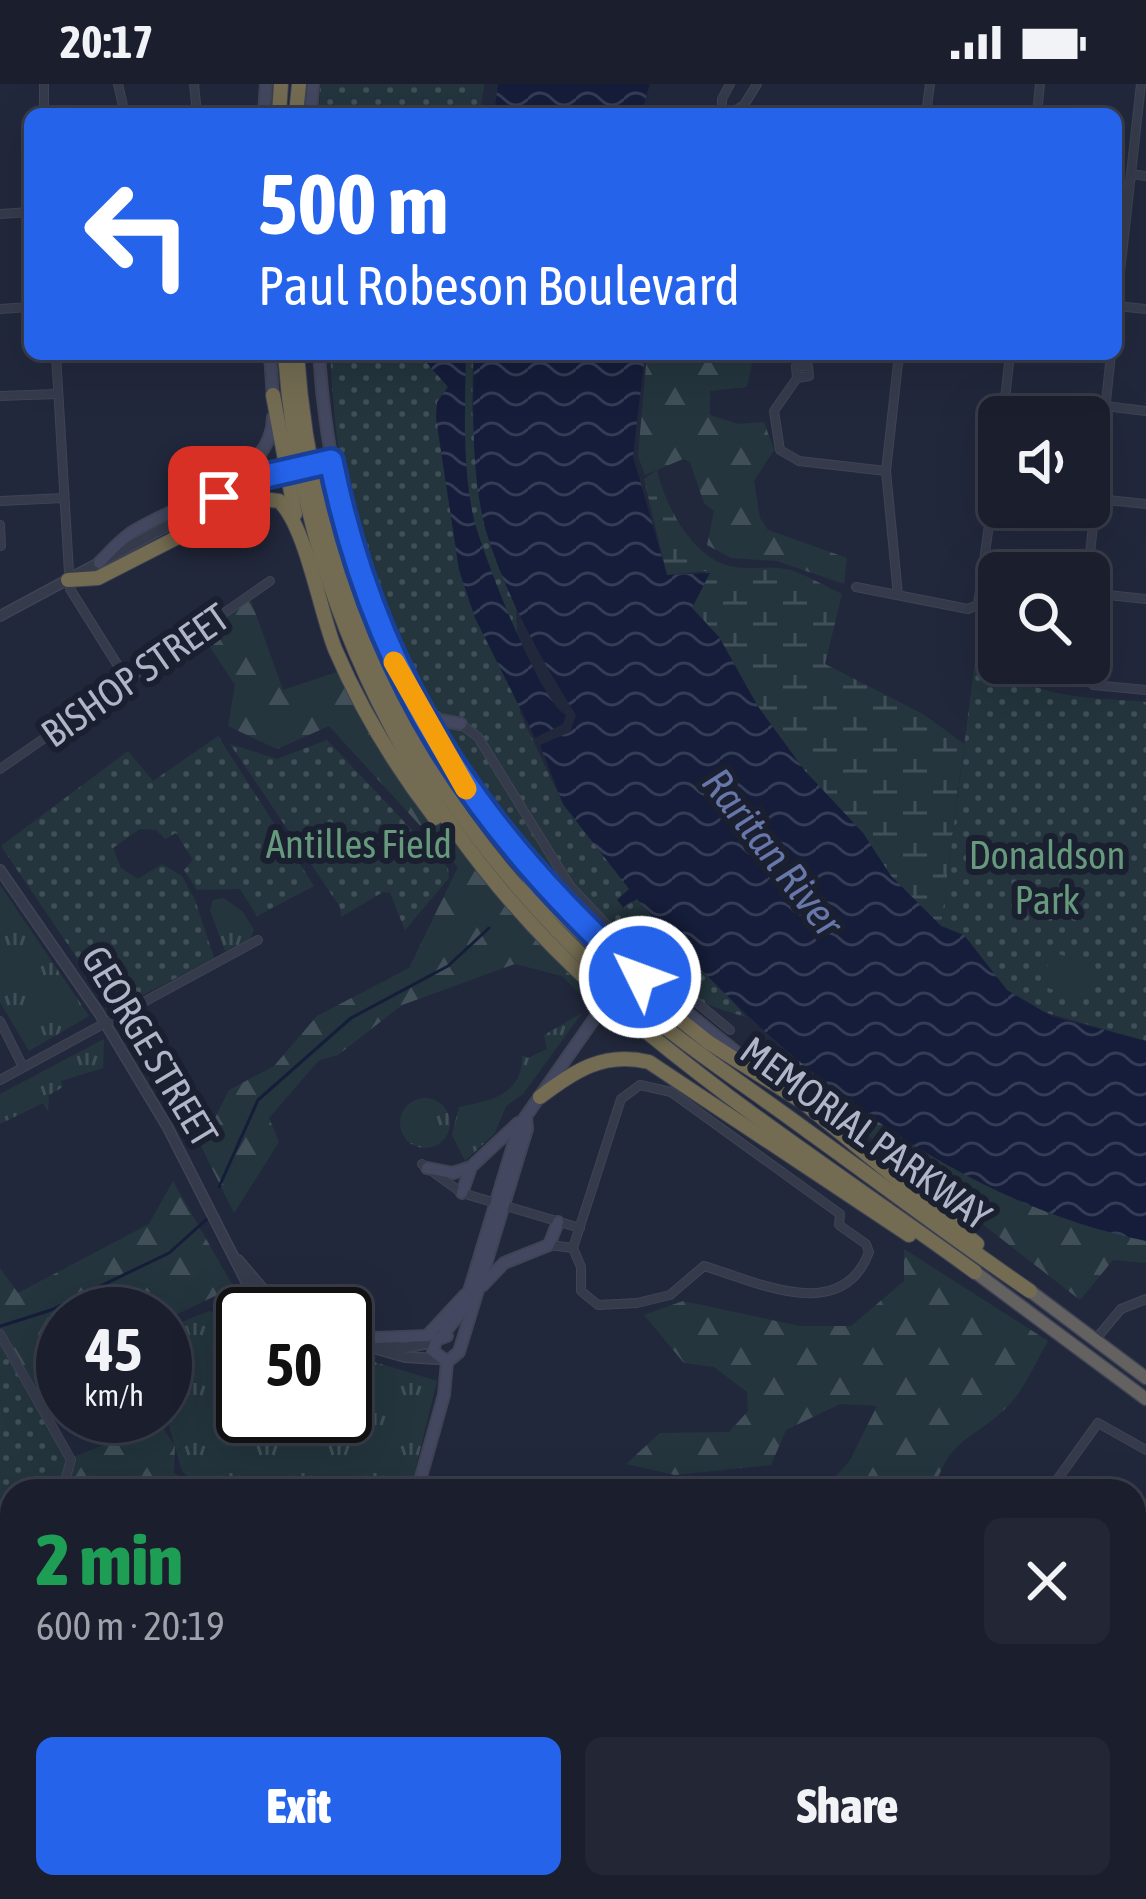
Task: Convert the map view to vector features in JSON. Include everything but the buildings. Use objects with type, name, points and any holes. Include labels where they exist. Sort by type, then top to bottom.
[{"type":"highway","name":"MEMORIAL PARKWAY","points":[[286,360],[296,459],[310,527],[358,663],[434,801],[532,926],[658,1040],[975,1272]]},
{"type":"highway","name":"MEMORIAL PARKWAY","points":[[298,360],[311,472],[344,597],[391,705],[474,837],[559,932],[657,1021],[1030,1291]]},
{"type":"highway","points":[[273,395],[300,543]]},
{"type":"highway","points":[[68,580],[98,578],[257,497],[285,506],[334,647],[379,736],[458,848],[532,926]]},
{"type":"highway","points":[[500,835],[539,892],[626,978],[708,1042],[776,1082],[1030,1291],[1146,1378]]},
{"type":"highway","points":[[539,1097],[601,1060],[634,1058],[655,1065],[922,1245],[975,1272],[1146,1399]]},
{"type":"main road","points":[[99,563],[128,535],[258,459],[272,436],[270,360]]},
{"type":"main road","points":[[319,360],[326,462],[365,590],[441,751],[500,835],[612,951],[776,1082]]},
{"type":"main road","points":[[422,717],[461,724]]},
{"type":"main road","points":[[441,751],[446,731],[461,724]]},
{"type":"main road","points":[[442,1361],[457,1356],[526,1118],[626,978]]},
{"type":"main road","points":[[424,1166],[453,1174],[471,1167],[526,1118]]},
{"type":"main road","points":[[463,1192],[471,1167]]},
{"type":"main road","points":[[375,1338],[427,1336],[504,1263],[549,1246],[558,1222]]},
{"type":"main road","points":[[438,1339],[459,1320],[472,1293]]},
{"type":"main road","points":[[438,1339],[458,1345]]},
{"type":"main road","points":[[420,1479],[444,1395],[438,1339]]},
{"type":"street","points":[[725,108],[724,95],[730,84]]},
{"type":"street","points":[[724,95],[740,108],[757,84]]},
{"type":"street","points":[[1122,254],[1141,84]]},
{"type":"street","points":[[1131,174],[1146,176]]},
{"type":"street","points":[[56,360],[68,580],[75,602],[127,680]]},
{"type":"street","points":[[898,360],[886,471],[898,595]]},
{"type":"street","points":[[1005,396],[1009,360]]},
{"type":"street","points":[[1106,396],[1110,360]]},
{"type":"street","points":[[797,378],[774,411],[780,450],[799,461],[886,471]]},
{"type":"street","points":[[0,396],[58,394]]},
{"type":"street","points":[[1110,407],[1146,411]]},
{"type":"street","points":[[0,616],[248,483],[326,462]]},
{"type":"street","points":[[0,501],[64,498]]},
{"type":"street","points":[[1110,501],[1146,504]]},
{"type":"street","points":[[0,526],[2,546]]},
{"type":"street","name":"BISHOP STREET","points":[[0,769],[270,581]]},
{"type":"street","points":[[856,587],[968,609],[978,605]]},
{"type":"street","points":[[1110,595],[1146,599]]},
{"type":"street","points":[[1092,684],[1146,690]]},
{"type":"street","points":[[461,724],[478,737],[570,886],[619,938],[730,1030]]},
{"type":"street","name":"GEORGE STREET","points":[[0,870],[105,1024],[250,1287]]},
{"type":"street","points":[[0,1080],[258,940]]},
{"type":"street","points":[[0,1021],[23,1067]]},
{"type":"street","points":[[640,1085],[657,1085],[840,1214],[839,1225],[866,1244],[869,1252],[854,1279],[816,1296],[704,1266],[670,1295],[598,1305],[581,1291],[581,1268],[573,1248],[580,1228],[620,1099],[640,1085]]},
{"type":"street","points":[[424,1166],[463,1192],[580,1228]]},
{"type":"street","points":[[549,1246],[573,1248]]},
{"type":"street","name":"GEORGE STREET","points":[[238,1260],[261,1287]]},
{"type":"street","points":[[1095,1340],[1121,1309],[1146,1299]]},
{"type":"street","points":[[0,1334],[71,1460],[65,1479]]},
{"type":"street","points":[[372,1337],[409,1349],[438,1339]]},
{"type":"street","points":[[372,1348],[442,1361]]},
{"type":"street","points":[[1058,1479],[1099,1423],[1146,1450]]},
{"type":"green space","points":[[320,84],[484,84],[481,108],[319,108]]},
{"type":"green space","points":[[331,360],[473,360],[472,410],[484,524],[516,605],[520,713],[564,806],[746,1017],[671,988],[621,949],[534,857],[452,747],[417,691],[369,588],[353,530]]},
{"type":"green space","points":[[646,360],[753,360],[747,387],[710,391],[710,415],[738,424],[764,422],[774,450],[754,481],[760,518],[768,530],[847,558],[844,584],[777,561],[731,558],[707,545],[714,511],[704,503],[690,462],[683,459],[645,475],[638,456]]},
{"type":"green space","points":[[657,470],[674,515],[707,555],[735,567],[791,570],[842,594],[825,664],[923,714],[964,744],[941,926],[891,876],[863,833],[805,771],[758,706],[719,637],[692,608],[707,571],[667,575],[644,479]]},
{"type":"green space","points":[[249,595],[283,690],[340,671],[422,802],[592,995],[587,1001],[562,976],[515,964],[402,1005],[338,1055],[319,1060],[269,1118],[279,1142],[234,1213],[201,1146],[229,1090],[274,1066],[317,1016],[409,968],[458,867],[329,726],[277,749],[228,726],[235,685],[199,630]]},
{"type":"green space","name":"Donaldson Park","points":[[978,638],[978,684],[1029,684],[1072,696],[1146,702],[1146,1041],[1033,1009],[1007,990],[964,936],[941,926]]},
{"type":"green space","points":[[218,736],[314,886],[257,916],[240,889],[197,890],[184,870],[193,860],[176,833],[165,839],[156,830],[140,829],[113,848],[121,868],[138,879],[162,864],[182,876],[214,958],[113,1011],[1,846],[128,751],[153,781]]},
{"type":"green space","name":"Antilles Field","points":[[327,740],[448,868],[449,878],[405,930],[390,893],[383,892],[341,917],[340,907],[230,744],[277,759]]},
{"type":"green space","points":[[0,885],[89,1016],[29,1051],[0,1002]]},
{"type":"green space","points":[[224,898],[243,912],[254,930],[250,939],[225,951],[210,910],[213,900]]},
{"type":"green space","points":[[1053,952],[1096,967],[1084,1001],[1040,985]]},
{"type":"green space","points":[[582,1013],[523,1094],[506,1106],[495,1133],[465,1161],[452,1135],[459,1107],[503,1094],[517,1079],[522,1055],[528,1058],[547,1049],[544,1035]]},
{"type":"green space","points":[[104,1039],[103,1068],[61,1081],[63,1087],[49,1095],[48,1111],[43,1103],[0,1124],[0,1094]]},
{"type":"green space","points":[[779,1040],[1146,1228],[1146,1263],[1113,1260],[1080,1300],[828,1104]]},
{"type":"green space","points":[[425,1098],[442,1106],[450,1123],[442,1140],[425,1148],[408,1140],[400,1123],[408,1106]]},
{"type":"green space","points":[[173,1181],[234,1287],[216,1287],[216,1295],[192,1307],[192,1287],[36,1287],[36,1387],[0,1325],[0,1268],[18,1293],[149,1224]]},
{"type":"green space","points":[[904,1249],[1048,1341],[1013,1400],[954,1450],[938,1479],[833,1479],[849,1462],[877,1406],[840,1404],[786,1430],[771,1465],[675,1475],[626,1464],[660,1433],[729,1432],[748,1411],[747,1392],[714,1367],[684,1363],[644,1315],[683,1301],[800,1326],[851,1326],[904,1281]]},
{"type":"green space","points":[[209,1311],[216,1313],[216,1443],[372,1443],[372,1361],[437,1381],[413,1479],[191,1479],[182,1471],[174,1443],[192,1443],[192,1318]]},
{"type":"green space","points":[[0,1325],[36,1393],[36,1443],[62,1443],[70,1458],[66,1479],[0,1479]]},
{"type":"green space","points":[[110,1443],[173,1443],[174,1473],[186,1479],[66,1479],[70,1458]]},
{"type":"water","points":[[498,84],[650,84],[643,108],[495,108]]},
{"type":"water","points":[[424,360],[466,360],[466,458],[474,520],[528,657],[555,705],[566,715],[563,724],[535,738],[475,618],[459,570],[436,418],[437,402],[448,387]]},
{"type":"water","name":"Raritan River","points":[[474,360],[644,360],[633,456],[667,575],[710,573],[692,608],[719,637],[758,707],[805,771],[863,833],[891,876],[941,926],[964,935],[1007,990],[1051,1016],[1146,1041],[1146,1241],[1071,1221],[999,1192],[930,1155],[803,1064],[744,1012],[637,899],[624,908],[617,900],[629,889],[563,804],[540,745],[570,732],[576,715],[525,626],[486,531],[473,420]]},
{"type":"waterway","points":[[219,1187],[258,1100],[351,1018],[448,966],[489,928]]},
{"type":"waterway","points":[[1,1326],[51,1310],[169,1253],[207,1219]]},
{"type":"slow traffic","points":[[394,662],[466,789]]},
{"type":"route","points":[[219,497],[266,476],[331,461],[371,608],[441,751],[528,868],[640,977]]}]
